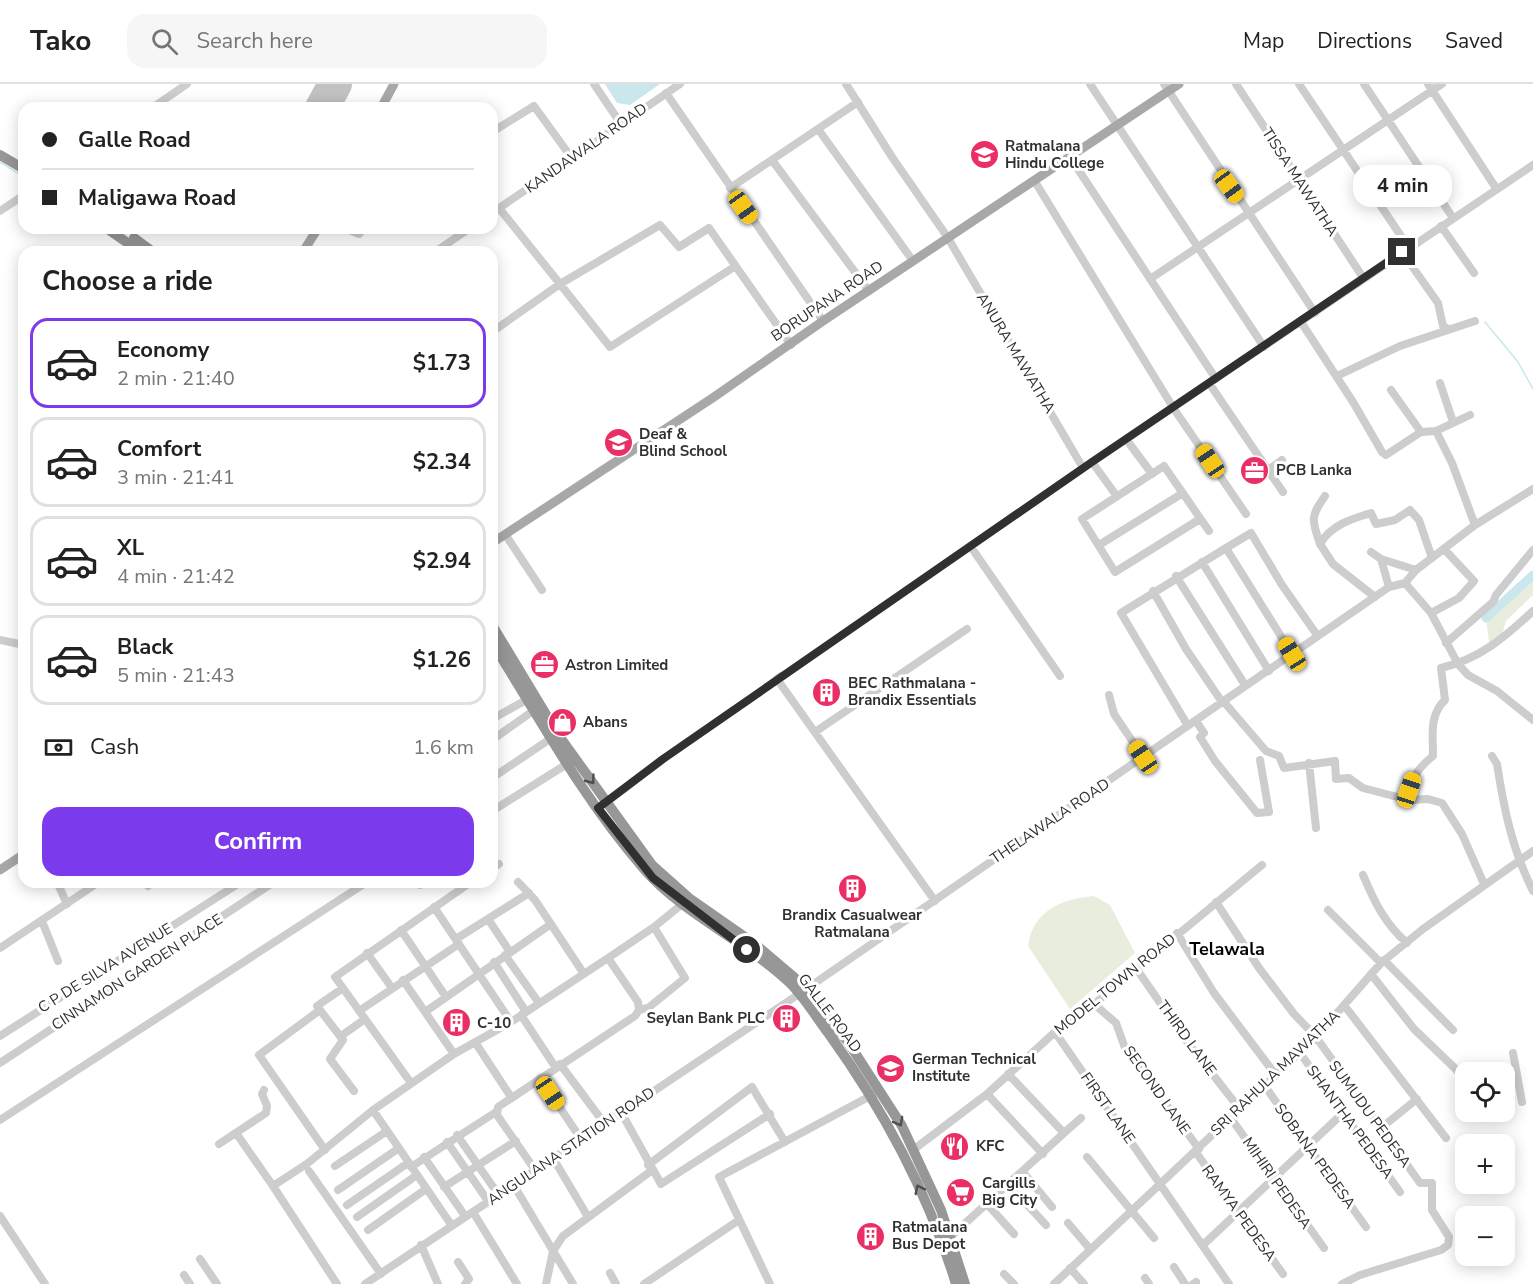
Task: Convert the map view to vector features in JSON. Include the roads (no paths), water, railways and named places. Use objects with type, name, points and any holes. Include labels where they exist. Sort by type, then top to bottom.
[{"type":"highway","points":[[0,155],[18,166]]},
{"type":"highway","points":[[0,163],[18,174]]},
{"type":"highway","points":[[115,234],[132,246]]},
{"type":"highway","points":[[128,234],[144,246]]},
{"type":"highway","name":"GALLE ROAD","points":[[498,636],[530,697],[533,711],[550,740],[602,805]]},
{"type":"highway","name":"GALLE ROAD","points":[[498,651],[559,736],[644,869],[803,991],[832,1020],[881,1091],[913,1150],[928,1181],[946,1240]]},
{"type":"highway","name":"GALLE ROAD","points":[[803,991],[870,1096],[946,1240]]},
{"type":"highway","points":[[946,1240],[956,1284]]},
{"type":"highway","points":[[946,1240],[965,1284]]},
{"type":"main road","points":[[384,102],[394,84]]},
{"type":"main road","name":"BORUPANA ROAD","points":[[498,539],[1070,157],[1117,125],[1166,87],[1179,84]]},
{"type":"main road","points":[[0,870],[18,858]]},
{"type":"street","points":[[161,102],[187,84]]},
{"type":"street","points":[[594,84],[621,124]]},
{"type":"street","name":"KANDAWALA ROAD","points":[[498,210],[571,157],[680,84]]},
{"type":"street","name":"ANURA MAWATHA","points":[[846,84],[948,238],[1083,468]]},
{"type":"street","points":[[1090,84],[1264,347]]},
{"type":"street","name":"TISSA MAWATHA","points":[[1236,84],[1364,279]]},
{"type":"street","points":[[1299,84],[1406,250],[1438,303],[1443,326],[1448,329]]},
{"type":"street","points":[[1364,84],[1453,218]]},
{"type":"street","points":[[1150,279],[1388,120],[1430,87],[1442,84]]},
{"type":"street","points":[[1166,87],[1315,313]]},
{"type":"street","points":[[1430,87],[1496,188]]},
{"type":"street","points":[[666,93],[823,321]]},
{"type":"street","points":[[730,188],[858,102]]},
{"type":"street","points":[[498,128],[534,106],[571,157]]},
{"type":"street","points":[[818,129],[913,261]]},
{"type":"street","points":[[1070,157],[1150,279],[1283,492]]},
{"type":"street","points":[[772,160],[869,291]]},
{"type":"street","points":[[602,805],[777,679],[1496,188],[1530,166],[1533,176]]},
{"type":"street","points":[[1034,180],[1174,409],[1246,514]]},
{"type":"street","points":[[0,211],[18,199]]},
{"type":"street","points":[[498,213],[560,284],[610,347],[734,267]]},
{"type":"street","points":[[498,328],[560,284],[660,225],[678,247],[710,228],[734,267],[790,345]]},
{"type":"street","points":[[1442,226],[1474,273]]},
{"type":"street","points":[[444,246],[461,234]]},
{"type":"street","points":[[1337,376],[1400,346],[1475,321]]},
{"type":"street","points":[[1301,322],[1337,376],[1379,449],[1386,455],[1421,432],[1447,428],[1453,422],[1470,415]]},
{"type":"street","points":[[1440,383],[1453,422]]},
{"type":"street","points":[[1391,390],[1421,432]]},
{"type":"street","points":[[1436,431],[1452,463],[1475,525]]},
{"type":"street","points":[[1126,439],[1152,474]]},
{"type":"street","points":[[1268,470],[1281,460]]},
{"type":"street","points":[[1092,462],[1116,495]]},
{"type":"street","points":[[1200,519],[1115,573],[1082,519],[1164,466],[1209,531]]},
{"type":"street","points":[[1533,489],[1475,525],[1416,570],[1405,583],[1431,614],[1458,664],[1468,675],[1497,691],[1533,720]]},
{"type":"street","points":[[1099,545],[1183,493]]},
{"type":"street","points":[[1325,496],[1315,507],[1313,517],[1320,544],[1334,564],[1375,597]]},
{"type":"street","points":[[1320,544],[1327,532],[1342,523],[1371,513],[1376,524],[1395,520],[1410,510],[1419,520],[1432,558]]},
{"type":"street","points":[[1188,726],[1121,613],[1176,576],[1251,533],[1282,585],[1317,635]]},
{"type":"street","points":[[505,534],[542,590]]},
{"type":"street","points":[[971,547],[1060,676]]},
{"type":"street","points":[[1226,548],[1292,654]]},
{"type":"street","points":[[1431,614],[1459,598],[1474,581],[1445,550]]},
{"type":"street","points":[[1446,643],[1493,602],[1501,588],[1533,550]]},
{"type":"street","points":[[1371,552],[1381,559],[1416,570]]},
{"type":"street","points":[[1381,559],[1389,587]]},
{"type":"street","points":[[1202,562],[1269,670]]},
{"type":"street","points":[[1176,576],[1245,685]]},
{"type":"street","points":[[777,679],[931,579]]},
{"type":"street","name":"THELAWALA ROAD","points":[[803,991],[1196,721],[1317,635],[1389,587],[1405,583]]},
{"type":"street","points":[[1153,591],[1186,649],[1223,702],[1266,752],[1279,756],[1284,768],[1335,760],[1336,779],[1349,778],[1364,788],[1409,800],[1428,799],[1442,803],[1462,834],[1484,885]]},
{"type":"street","points":[[1409,800],[1413,778],[1433,756],[1433,724],[1436,709],[1445,700],[1441,668],[1458,664],[1491,649],[1533,611]]},
{"type":"street","points":[[815,732],[967,629]]},
{"type":"street","points":[[0,640],[18,644]]},
{"type":"street","points":[[777,679],[935,901]]},
{"type":"street","points":[[1109,695],[1114,714],[1143,757]]},
{"type":"street","points":[[498,716],[530,697]]},
{"type":"street","points":[[498,736],[533,711]]},
{"type":"street","points":[[1196,721],[1204,733],[1200,737],[1224,773],[1257,813],[1269,812],[1260,760]]},
{"type":"street","points":[[498,774],[550,740]]},
{"type":"street","points":[[1492,756],[1497,764],[1501,798],[1518,861],[1533,891]]},
{"type":"street","points":[[1309,763],[1316,828]]},
{"type":"street","points":[[498,807],[567,764]]},
{"type":"street","name":"SRI RAHULA MAWATHA","points":[[1054,1284],[1316,1037],[1383,961],[1533,851]]},
{"type":"street","name":"MODEL TOWN ROAD","points":[[913,1150],[987,1094],[1055,1032],[1094,1004],[1262,865]]},
{"type":"street","points":[[1363,875],[1374,904],[1389,926],[1407,943]]},
{"type":"street","points":[[518,882],[529,893],[584,974]]},
{"type":"street","points":[[60,888],[67,904]]},
{"type":"street","points":[[0,948],[90,888]]},
{"type":"street","name":"C P DE SILVA AVENUE","points":[[0,1036],[232,888]]},
{"type":"street","name":"CINNAMON GARDEN PLACE","points":[[0,1063],[265,888]]},
{"type":"street","points":[[0,1120],[358,888]]},
{"type":"street","points":[[411,1083],[336,977],[462,888]]},
{"type":"street","points":[[360,1011],[488,919],[529,893]]},
{"type":"street","points":[[273,1186],[325,1150],[373,1110],[411,1083],[584,974],[654,927],[686,900]]},
{"type":"street","name":"SUMUDU PEDESA","points":[[1216,902],[1259,968],[1294,1014],[1316,1037],[1420,1183],[1432,1183],[1432,1210],[1449,1237],[1448,1245],[1441,1250],[1360,1275],[1342,1284]]},
{"type":"street","points":[[434,907],[511,1022]]},
{"type":"street","points":[[1328,910],[1453,1030]]},
{"type":"street","points":[[488,919],[538,1003]]},
{"type":"street","points":[[42,921],[58,961]]},
{"type":"street","points":[[425,1012],[551,924]]},
{"type":"street","points":[[608,958],[638,1006],[648,1008],[685,978],[654,927]]},
{"type":"street","points":[[401,930],[446,997]]},
{"type":"street","points":[[1177,933],[1214,993],[1275,1074]]},
{"type":"street","points":[[367,953],[392,988]]},
{"type":"street","points":[[495,962],[523,1013],[558,1066],[604,1123]]},
{"type":"street","name":"THIRD LANE","points":[[1136,968],[1185,1039],[1239,1108]]},
{"type":"street","points":[[1371,974],[1414,1029],[1455,1068]]},
{"type":"street","points":[[403,980],[454,1054]]},
{"type":"street","points":[[343,988],[317,1006],[343,1043],[330,1059],[354,1091]]},
{"type":"street","name":"ANGULANA STATION ROAD","points":[[365,1284],[803,991]]},
{"type":"street","name":"SECOND LANE","points":[[1094,1004],[1116,1023],[1125,1048],[1197,1150]]},
{"type":"street","points":[[1344,1005],[1446,1138]]},
{"type":"street","points":[[347,1205],[496,1112],[498,1107],[511,1097],[635,1016],[638,1006]]},
{"type":"street","points":[[320,1010],[261,1051],[259,1057],[325,1150]]},
{"type":"street","points":[[340,1036],[365,1019]]},
{"type":"street","name":"FIRST LANE","points":[[1055,1032],[1229,1284]]},
{"type":"street","points":[[475,1042],[511,1097]]},
{"type":"street","name":"SHANTHA PEDESA","points":[[1299,1053],[1400,1192]]},
{"type":"street","points":[[1513,1053],[1522,1102]]},
{"type":"street","points":[[1008,1074],[1064,1133]]},
{"type":"street","points":[[540,1078],[581,1139]]},
{"type":"street","name":"SOBANA PEDESA","points":[[1264,1085],[1366,1227]]},
{"type":"street","points":[[546,1284],[553,1251],[563,1236],[751,1088],[770,1114],[785,1142]]},
{"type":"street","points":[[219,1144],[266,1113],[267,1106],[262,1099],[264,1090]]},
{"type":"street","points":[[770,1284],[719,1177],[881,1091]]},
{"type":"street","points":[[987,1094],[1043,1154]]},
{"type":"street","points":[[1381,1128],[1417,1098]]},
{"type":"street","points":[[373,1110],[452,1226]]},
{"type":"street","points":[[496,1112],[535,1170]]},
{"type":"street","points":[[621,1112],[650,1168],[662,1184],[770,1114]]},
{"type":"street","points":[[1203,1245],[1342,1113]]},
{"type":"street","name":"MIHIRI PEDESA","points":[[1230,1117],[1324,1248]]},
{"type":"street","points":[[946,1240],[1081,1118]]},
{"type":"street","points":[[335,1166],[387,1131]]},
{"type":"street","points":[[236,1132],[337,1284]]},
{"type":"street","points":[[457,1135],[498,1194]]},
{"type":"street","points":[[444,1187],[516,1141]]},
{"type":"street","points":[[447,1142],[488,1201]]},
{"type":"street","points":[[338,1190],[399,1148]]},
{"type":"street","name":"RAMYA PEDESA","points":[[1197,1150],[1282,1274]]},
{"type":"street","points":[[424,1157],[465,1216]]},
{"type":"street","points":[[1087,1157],[1154,1238]]},
{"type":"street","points":[[553,1158],[588,1217]]},
{"type":"street","points":[[309,1171],[381,1274]]},
{"type":"street","points":[[1023,1172],[1052,1207]]},
{"type":"street","points":[[357,1217],[417,1175]]},
{"type":"street","points":[[513,1184],[573,1284]]},
{"type":"street","points":[[1009,1185],[1046,1226]]},
{"type":"street","points":[[368,1230],[426,1189]]},
{"type":"street","points":[[987,1204],[1014,1234]]},
{"type":"street","points":[[473,1212],[517,1284]]},
{"type":"street","points":[[0,1216],[45,1284]]},
{"type":"street","points":[[644,1284],[739,1220]]},
{"type":"street","points":[[1068,1223],[1090,1249]]},
{"type":"street","points":[[421,1245],[438,1284]]},
{"type":"street","points":[[200,1259],[218,1284]]},
{"type":"street","points":[[458,1262],[469,1279],[465,1284]]},
{"type":"street","points":[[1174,1267],[1185,1284]]},
{"type":"street","points":[[1070,1268],[1084,1284]]},
{"type":"street","points":[[610,1273],[616,1284]]},
{"type":"street","points":[[1004,1274],[1014,1284]]},
{"type":"street","points":[[184,1275],[190,1284]]},
{"type":"water","points":[[605,84],[660,84],[630,105],[617,103]]},
{"type":"waterway","points":[[0,162],[18,173]]},
{"type":"waterway","points":[[1485,322],[1518,362],[1533,389]]},
{"type":"waterway","points":[[1486,618],[1533,575]]},
{"type":"place","name":"Ratmalana Hindu College","points":[[984,155]]},
{"type":"place","name":"Deaf & Blind School","points":[[618,443]]},
{"type":"place","name":"PCB Lanka","points":[[1255,470]]},
{"type":"place","name":"Astron Limited","points":[[544,665]]},
{"type":"place","name":"BEC Rathmalana - Brandix Essentials","points":[[827,692]]},
{"type":"place","name":"Abans","points":[[562,722]]},
{"type":"place","name":"Brandix Casualwear Ratmalana","points":[[852,888]]},
{"type":"place","name":"Seylan Bank PLC","points":[[786,1018]]},
{"type":"place","name":"C-10","points":[[456,1023]]},
{"type":"place","name":"German Technical Institute","points":[[891,1068]]},
{"type":"place","name":"KFC","points":[[955,1146]]},
{"type":"place","name":"Cargills Big City","points":[[961,1192]]},
{"type":"place","name":"Ratmalana Bus Depot","points":[[871,1236]]},
{"type":"district","name":"Telawala","points":[[1227,949]]}]
